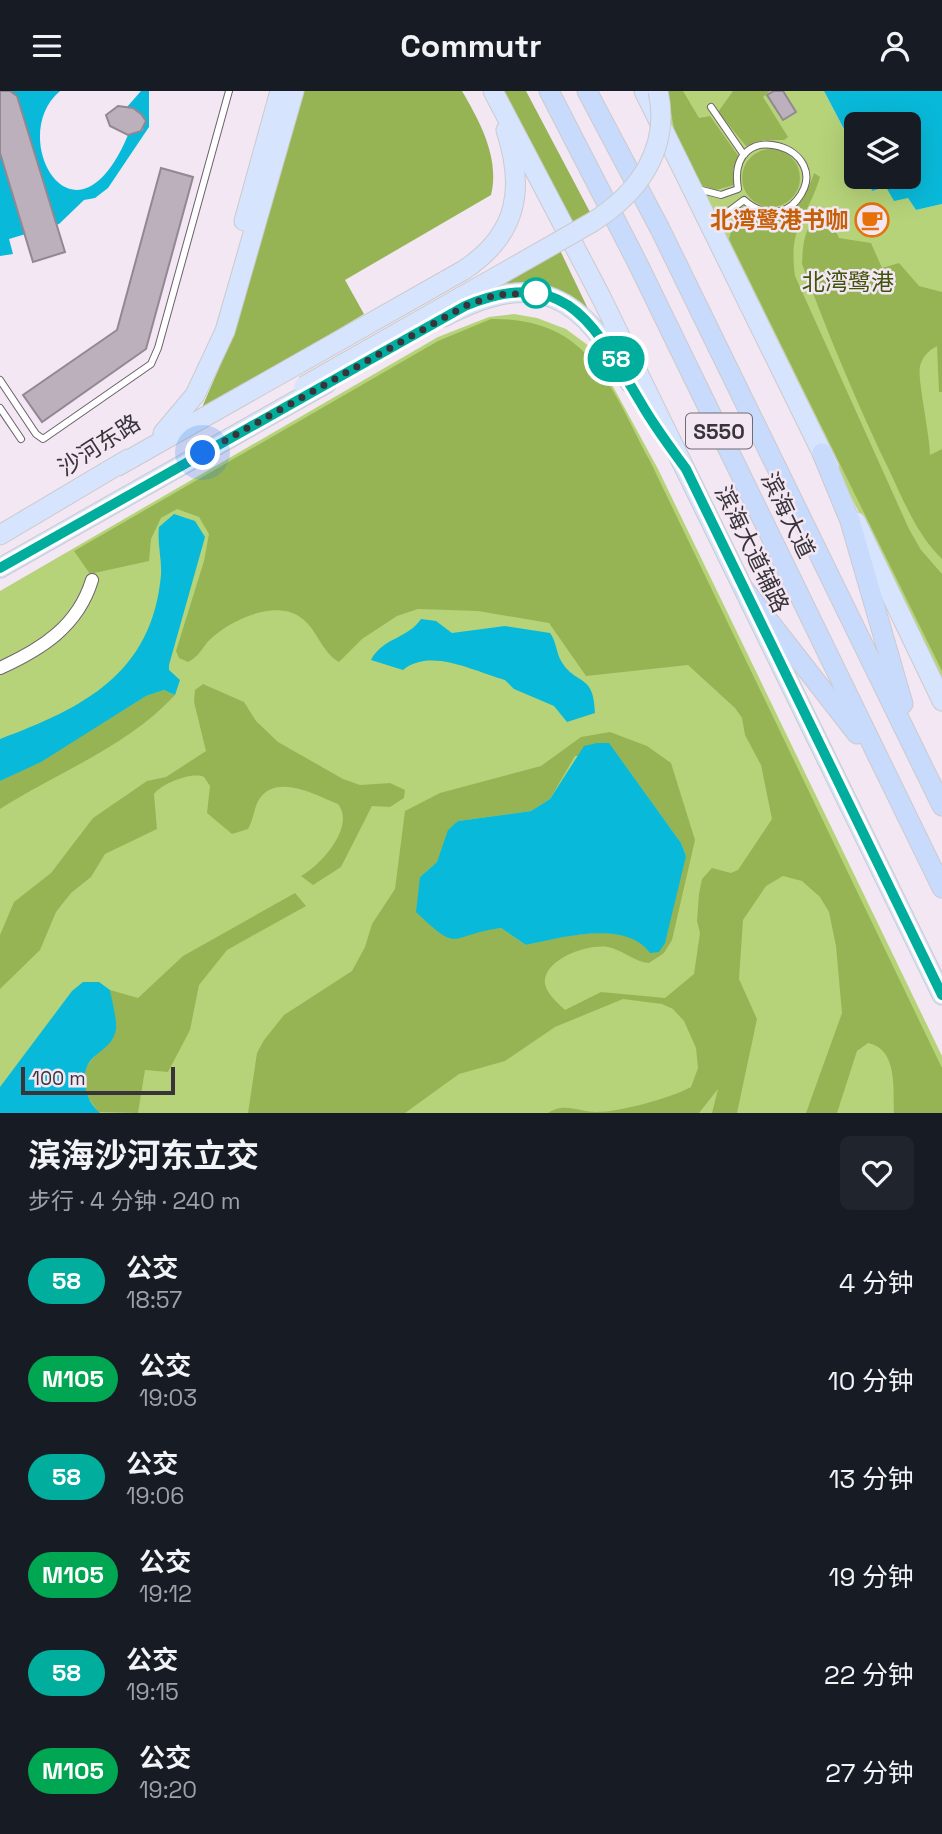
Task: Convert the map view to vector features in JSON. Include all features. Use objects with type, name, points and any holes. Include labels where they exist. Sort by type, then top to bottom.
[{"type":"highway","name":"滨海大道","points":[[549,91],[637,262],[942,888]]},
{"type":"highway","name":"滨海大道","points":[[587,91],[660,229],[942,806]]},
{"type":"highway","points":[[822,453],[854,532],[915,749]]},
{"type":"highway","points":[[744,589],[886,773]]},
{"type":"main road","points":[[205,375],[258,163],[280,91]]},
{"type":"main road","points":[[205,375],[225,331],[293,91]]},
{"type":"main road","points":[[118,466],[464,270],[491,249],[509,221],[516,186],[512,148],[492,91]]},
{"type":"main road","name":"滨海大道辅路","points":[[492,91],[553,201],[942,995]]},
{"type":"main road","points":[[629,91],[704,233],[751,309]]},
{"type":"main road","points":[[644,91],[942,701]]},
{"type":"main road","points":[[155,480],[208,444],[304,386],[592,223],[621,203],[646,173],[659,139],[662,123],[658,91]]},
{"type":"main road","points":[[0,568],[444,317],[478,300],[511,292],[548,296],[586,318],[608,345],[640,402],[686,469]]},
{"type":"main road","name":"沙河东路","points":[[0,535],[118,466],[171,426],[195,395],[205,375]]},
{"type":"street","points":[[0,668],[42,647],[64,628],[81,607],[92,580]]},
{"type":"lane","points":[[0,380],[36,434],[43,439],[151,364],[158,348],[229,91]]},
{"type":"lane","points":[[711,107],[744,155]]},
{"type":"lane","points":[[689,181],[706,193],[728,193],[738,189],[738,165],[744,155],[764,144],[786,146],[800,160],[805,183],[799,198],[784,209],[764,212],[744,200],[728,211],[720,228],[723,251]]},
{"type":"lane","points":[[0,408],[21,439]]},
{"type":"green space","points":[[302,91],[462,91],[491,154],[491,195],[345,280],[364,314],[200,412],[219,368]]},
{"type":"green space","points":[[499,91],[526,91],[591,214],[571,227]]},
{"type":"green space","name":"北湾鹭港","points":[[665,91],[824,91],[844,129],[844,189],[890,189],[908,198],[916,210],[942,204],[942,678],[672,140]]},
{"type":"green space","points":[[667,91],[683,91],[699,118],[710,116],[739,157],[733,170],[734,185],[716,190],[698,184],[676,139]]},
{"type":"green space","points":[[733,91],[770,91],[763,97],[788,137],[746,146],[718,112]]},
{"type":"green space","points":[[765,149],[777,149],[792,157],[800,172],[800,184],[792,199],[777,207],[765,207],[750,199],[742,184],[742,172],[750,157]]},
{"type":"green space","points":[[814,173],[820,177],[796,234],[795,276],[909,529],[921,550],[942,574],[942,671],[729,239],[734,221],[746,208],[769,216],[779,215],[797,204],[810,185]]},
{"type":"green space","points":[[826,208],[839,238],[871,243],[882,268],[899,263],[919,286],[942,292],[942,392],[939,392],[937,346],[924,357],[920,372],[930,455],[942,449],[942,559],[919,529],[901,495],[843,369],[802,264],[809,226]]},
{"type":"green space","points":[[558,246],[589,311],[580,304],[486,290]]},
{"type":"green space","points":[[514,314],[537,318],[566,329],[589,346],[658,469],[942,1056],[942,1113],[0,1113],[0,591],[438,337],[489,317]]},
{"type":"green space","points":[[491,319],[525,321],[552,330],[574,343],[593,361],[608,383],[650,461],[942,1068],[942,1113],[894,1113],[889,1061],[878,1047],[868,1043],[857,1051],[837,1113],[806,1113],[842,1013],[836,946],[829,912],[820,897],[802,881],[783,876],[766,886],[743,920],[739,979],[757,1019],[737,1113],[712,1113],[718,1089],[699,1113],[548,1113],[560,1108],[589,1112],[618,1110],[658,1100],[691,1087],[698,1068],[696,1048],[684,1021],[673,1009],[662,1004],[623,999],[555,1027],[505,1061],[459,1074],[405,1113],[248,1113],[257,1053],[264,1040],[284,1015],[352,971],[365,947],[372,924],[395,889],[405,811],[440,793],[541,766],[581,737],[610,732],[647,746],[671,763],[695,840],[672,940],[664,953],[649,963],[638,961],[608,947],[581,950],[562,958],[548,971],[545,983],[546,988],[565,1010],[601,992],[665,998],[694,974],[700,933],[697,921],[702,879],[712,868],[731,873],[738,870],[772,819],[761,765],[745,735],[742,718],[735,708],[688,665],[586,676],[549,623],[478,611],[418,609],[397,616],[362,639],[339,662],[328,652],[306,622],[290,612],[279,610],[255,614],[232,623],[210,639],[196,657],[188,662],[179,658],[176,651],[204,561],[209,534],[199,517],[177,509],[161,518],[151,539],[149,561],[90,574],[74,551],[438,341]],"holes":[[[575,756],[618,756],[681,843],[686,856],[641,941],[627,936],[598,933],[526,945],[501,928],[493,929],[420,877],[437,862],[458,821],[531,811],[550,799]]]},
{"type":"green space","points":[[203,684],[244,702],[256,721],[278,742],[343,779],[360,785],[390,783],[405,790],[404,798],[390,807],[372,806],[341,867],[313,885],[301,876],[326,855],[339,834],[342,813],[338,804],[309,792],[277,787],[260,798],[248,829],[232,834],[207,813],[210,786],[204,777],[185,777],[170,783],[154,794],[157,829],[105,854],[91,877],[71,893],[56,912],[40,950],[0,989],[0,935],[14,902],[51,873],[93,818],[147,781],[166,777],[206,751],[194,702],[195,690]]},
{"type":"green space","points":[[164,690],[175,695],[136,730],[0,809],[0,781],[41,761],[146,696]]},
{"type":"green space","points":[[295,893],[306,906],[227,950],[199,985],[190,1030],[168,1072],[145,1070],[138,1113],[98,1112],[86,1094],[83,1071],[116,1029],[110,990],[138,998],[183,956]]},
{"type":"water","points":[[4,91],[60,91],[45,111],[40,135],[43,158],[54,178],[69,189],[87,188],[108,171],[128,135],[143,130],[144,117],[127,107],[141,91],[149,91],[149,127],[108,188],[95,198],[84,200],[59,224],[9,239],[13,254],[0,256],[0,98]]},
{"type":"water","points":[[824,91],[942,91],[942,204],[916,210],[908,198],[894,201],[887,189],[921,189],[921,112],[844,112],[844,129]]},
{"type":"water","points":[[174,514],[195,521],[205,537],[169,665],[169,670],[180,680],[175,695],[164,690],[146,696],[41,762],[0,781],[0,739],[85,700],[108,683],[128,662],[144,638],[155,609],[161,575],[159,527]]},
{"type":"water","points":[[421,619],[436,621],[452,633],[505,626],[550,633],[566,668],[591,691],[595,713],[567,722],[554,706],[514,689],[505,680],[453,663],[427,661],[414,663],[403,670],[371,660],[382,647],[410,630]]},
{"type":"water","points":[[609,743],[681,843],[686,856],[665,943],[659,952],[650,953],[625,936],[609,934],[574,935],[526,945],[501,928],[456,939],[449,938],[416,912],[420,877],[437,862],[448,830],[458,821],[531,811],[550,799],[584,746]]},
{"type":"water","points":[[83,982],[99,982],[110,990],[116,1020],[116,1029],[109,1044],[92,1059],[85,1073],[88,1097],[100,1113],[0,1113],[0,1087],[72,991]]},
{"type":"building","points":[[0,91],[10,91],[17,96],[65,252],[33,262],[0,153]]},
{"type":"building","points":[[774,91],[783,91],[796,112],[783,120],[767,95]]},
{"type":"building","points":[[118,106],[133,108],[141,114],[146,121],[141,131],[128,135],[110,126],[106,115]]},
{"type":"building","points":[[161,168],[193,177],[146,349],[42,422],[23,395],[117,330]]},
{"type":"bus line","name":"58","points":[[0,568],[465,306],[511,292],[536,293],[561,301],[586,318],[597,330],[657,429],[686,469],[942,995]]},
{"type":"place","name":"北湾鹭港书咖","points":[[872,220]]},
{"type":"route","points":[[203,453],[465,306],[511,292],[536,293]]}]
